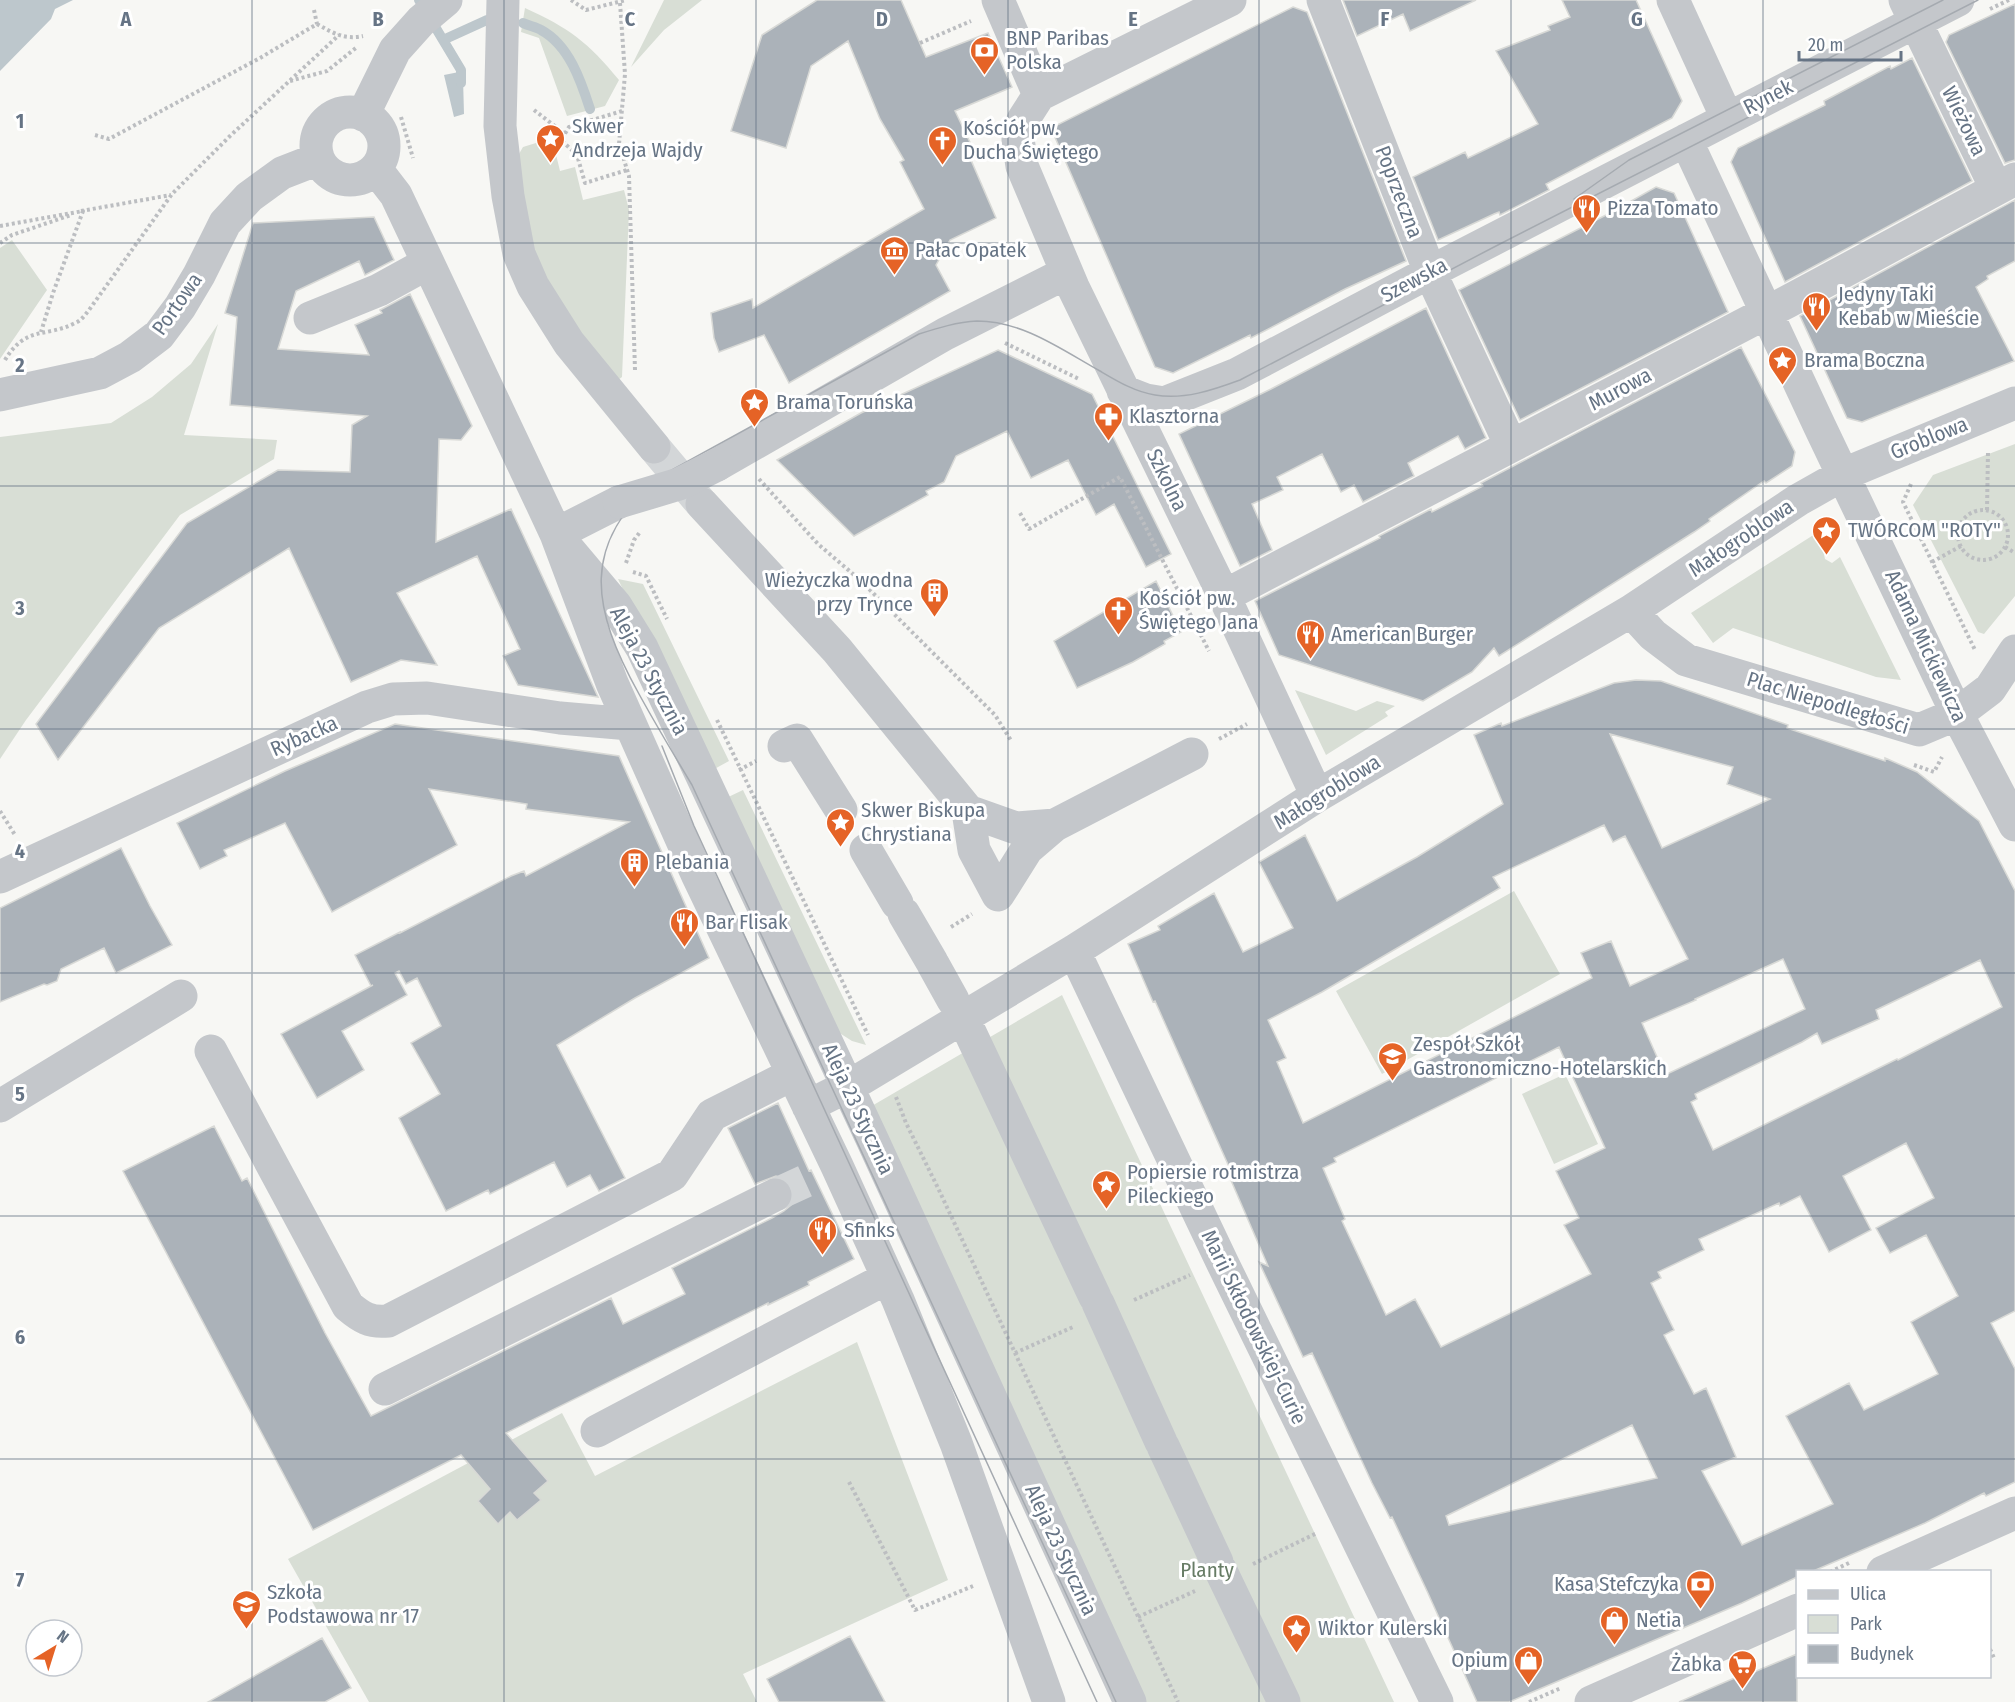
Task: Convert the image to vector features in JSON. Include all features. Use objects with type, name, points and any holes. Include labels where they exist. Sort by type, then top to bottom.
[{"type":"street","points":[[363,115],[395,50],[421,21],[446,0]]},
{"type":"street","points":[[503,0],[500,126],[508,196],[519,254],[533,286],[568,344],[646,437]]},
{"type":"street","points":[[999,4],[1039,95],[1230,0]]},
{"type":"street","name":"Poprzeczna","points":[[1323,0],[1430,272],[1511,446]]},
{"type":"street","name":"Rynek","points":[[1673,0],[1704,130],[1910,11],[1958,0]]},
{"type":"street","name":"Wieżowa","points":[[1910,11],[2005,184]]},
{"type":"street","name":"Szkolna","points":[[1039,95],[1023,120],[1018,139],[1022,166],[1066,273],[1224,596],[1317,796]]},
{"type":"street","points":[[352,112],[363,115],[380,128],[385,149],[382,160],[369,176],[349,181],[340,179],[323,168],[318,159],[317,137],[322,126],[330,118],[340,113],[352,112]]},
{"type":"street","name":"Szewska","points":[[1123,391],[1164,404],[1237,374],[1704,130]]},
{"type":"street","name":"Adama Mickiewicza","points":[[1704,130],[1766,312],[1958,714],[2015,825]]},
{"type":"street","name":"Portowa","points":[[0,395],[100,373],[130,357],[159,335],[180,307],[225,224],[249,197],[282,173],[318,159]]},
{"type":"street","name":"Aleja 23 Stycznia","points":[[376,169],[396,195],[556,534],[597,647],[630,724],[697,874],[808,1106],[825,1172],[898,1300],[956,1443],[1049,1702]]},
{"type":"street","name":"Murowa","points":[[1224,596],[2005,184]]},
{"type":"street","points":[[310,318],[379,290],[428,263]]},
{"type":"street","points":[[556,534],[619,502],[679,484],[717,465],[945,334],[1066,273]]},
{"type":"street","name":"Groblowa","points":[[1844,474],[2015,404]]},
{"type":"street","name":"Małogroblowa","points":[[808,1106],[848,1086],[1074,951],[1317,796],[1631,611],[1798,500],[1844,474]]},
{"type":"street","points":[[702,504],[837,650],[968,811],[984,905]]},
{"type":"street","name":"Aleja 23 Stycznia","points":[[556,534],[616,606],[642,648],[848,1086],[1130,1702]]},
{"type":"street","name":"Plac Niepodległości","points":[[1631,611],[1653,635],[1686,660],[1918,730],[1958,714],[1990,689],[2015,651]]},
{"type":"street","name":"Rybacka","points":[[0,878],[367,707],[393,699],[427,698],[560,718],[630,724]]},
{"type":"street","points":[[784,746],[796,740],[933,963],[960,1014],[1284,1702]]},
{"type":"street","points":[[984,905],[1027,849],[1055,825],[1192,754]]},
{"type":"street","points":[[968,811],[1016,828],[1055,825]]},
{"type":"street","name":"Marii Skłodowskiej-Curie","points":[[1074,951],[1223,1264],[1437,1702]]},
{"type":"street","points":[[0,1106],[181,996]]},
{"type":"street","points":[[211,1051],[348,1306],[361,1317],[375,1322],[388,1321],[672,1175],[712,1115],[793,1074]]},
{"type":"street","points":[[385,1389],[775,1195]]},
{"type":"street","points":[[597,1431],[870,1287]]},
{"type":"street","points":[[1887,1570],[2015,1513]]},
{"type":"street","points":[[1591,1702],[1796,1610]]},
{"type":"path","points":[[571,0],[586,10],[626,0]]},
{"type":"path","points":[[620,3],[625,74],[619,144],[629,176],[646,437]]},
{"type":"path","points":[[920,43],[999,4]]},
{"type":"path","points":[[314,10],[317,24]]},
{"type":"path","points":[[317,24],[339,35],[350,38],[359,36]]},
{"type":"path","points":[[95,135],[109,139],[260,58],[317,24]]},
{"type":"path","points":[[287,82],[327,71],[361,45],[369,34]]},
{"type":"path","points":[[0,368],[21,340],[41,332],[77,323],[90,310],[172,194],[287,82],[339,35]]},
{"type":"path","points":[[622,111],[569,127],[561,140],[577,155],[585,183],[627,170]]},
{"type":"path","points":[[401,116],[414,159]]},
{"type":"path","points":[[544,118],[565,134]]},
{"type":"path","points":[[0,226],[172,194]]},
{"type":"path","points":[[0,243],[12,235],[83,211]]},
{"type":"path","points":[[41,332],[83,211]]},
{"type":"path","points":[[1000,341],[1082,381]]},
{"type":"path","points":[[1987,510],[1988,445]]},
{"type":"path","points":[[755,474],[818,544],[860,580],[995,715],[1012,742]]},
{"type":"path","points":[[1020,513],[1029,529],[1120,477],[1213,659]]},
{"type":"path","points":[[1912,483],[1903,502],[1979,659]]},
{"type":"path","points":[[1987,510],[1996,513],[2006,523],[2009,532],[2005,547],[1995,557],[1980,560],[1967,554],[1961,546],[1958,530],[1961,522],[1972,512],[1987,510]]},
{"type":"path","points":[[624,569],[634,540],[644,527]]},
{"type":"path","points":[[1932,562],[1961,546]]},
{"type":"path","points":[[2005,547],[2015,553]]},
{"type":"path","points":[[619,564],[624,569],[646,576],[672,629]]},
{"type":"path","points":[[714,716],[883,1065],[893,1087],[899,1109],[1178,1702]]},
{"type":"path","points":[[959,922],[984,905]]},
{"type":"path","points":[[849,1482],[915,1610],[976,1584]]},
{"type":"path","points":[[1991,1653],[1994,1658]]},
{"type":"green space","points":[[664,0],[702,0],[664,30],[631,67]]},
{"type":"green space","points":[[525,8],[554,22],[577,37],[619,80],[605,106],[567,116],[539,38],[521,32]]},
{"type":"green space","points":[[552,138],[560,171],[575,167],[583,200],[624,190],[629,210],[622,377],[614,383],[535,265],[516,159],[523,147]]},
{"type":"green space","points":[[12,240],[47,290],[0,359],[0,248]]},
{"type":"green space","points":[[218,324],[184,435],[277,440],[274,459],[180,515],[26,720],[0,759],[0,437],[111,423],[152,397],[191,364]]},
{"type":"green space","points":[[2015,444],[2015,596],[1984,634],[1978,632],[1913,505],[1933,475]]},
{"type":"green space","points":[[1815,534],[1822,546],[1825,559],[1832,563],[1840,557],[1901,680],[1876,677],[1733,628],[1713,643],[1691,613]]},
{"type":"green space","points":[[618,579],[643,584],[729,761],[709,772]]},
{"type":"green space","points":[[1295,690],[1356,711],[1377,701],[1395,706],[1385,712],[1388,716],[1326,755]]},
{"type":"green space","points":[[743,790],[866,1045],[852,1041],[838,1032],[722,800]]},
{"type":"green space","points":[[1514,891],[1560,974],[1382,1074],[1336,991]]},
{"type":"green space","name":"Planty","points":[[1062,995],[1394,1702],[1143,1702],[870,1107]]},
{"type":"green space","points":[[1565,1074],[1598,1144],[1554,1164],[1522,1094]]},
{"type":"green space","points":[[857,1342],[948,1580],[743,1674],[757,1702],[369,1702],[288,1559],[562,1413],[595,1476]]},
{"type":"shaded area","points":[[0,0],[73,0],[55,9],[51,19],[0,71]]},
{"type":"shaded area","points":[[464,71],[464,114],[454,117],[444,75]]},
{"type":"building","points":[[817,0],[901,0],[926,57],[988,33],[1012,87],[955,111],[977,157],[971,160],[996,218],[950,240],[936,265],[950,291],[789,383],[764,335],[719,352],[714,338],[711,313],[752,299],[753,308],[924,209],[900,162],[904,160],[880,119],[848,41],[811,66],[786,148],[731,131],[762,35]]},
{"type":"building","points":[[1343,0],[1476,0],[1410,31],[1403,14],[1357,36]]},
{"type":"building","points":[[1562,0],[1636,0],[1682,101],[1672,118],[1546,184],[1549,190],[1500,215],[1499,212],[1494,214],[1438,240],[1413,177],[1465,152],[1468,158],[1538,124],[1496,51],[1550,30],[1548,26],[1570,17]]},
{"type":"building","points":[[2015,4],[2015,160],[2005,163],[1946,42],[1949,35]]},
{"type":"building","points":[[1293,7],[1307,12],[1406,261],[1345,289],[1251,338],[1250,335],[1173,373],[1155,367],[1051,128]]},
{"type":"building","points":[[1912,58],[1972,181],[1785,282],[1731,162],[1738,148],[1825,105],[1824,101],[1890,66],[1891,69]]},
{"type":"building","points":[[1656,187],[1674,193],[1728,312],[1520,420],[1459,290]]},
{"type":"building","points":[[2015,200],[2015,261],[1987,276],[1988,279],[1976,287],[2014,361],[1862,422],[1847,418],[1800,316]]},
{"type":"building","points":[[374,217],[394,260],[365,275],[359,261],[296,291],[278,349],[369,355],[355,325],[382,313],[380,310],[410,294],[472,426],[461,440],[439,439],[436,542],[511,509],[598,697],[518,685],[503,656],[520,649],[477,556],[397,593],[437,665],[401,660],[351,682],[289,548],[159,628],[58,760],[36,724],[187,523],[278,470],[350,472],[352,425],[367,416],[230,405],[237,317],[225,313],[253,223]]},
{"type":"building","points":[[1426,308],[1486,438],[1465,449],[1458,436],[1408,463],[1414,476],[1363,502],[1354,485],[1341,492],[1322,454],[1277,477],[1283,490],[1252,504],[1272,550],[1240,566],[1179,434]]},
{"type":"building","points":[[1741,347],[1795,452],[1792,466],[1766,483],[1764,481],[1694,532],[1499,656],[1494,648],[1472,672],[1423,701],[1279,655],[1255,601],[1380,538],[1379,536],[1431,509],[1432,512],[1483,486],[1481,483]]},
{"type":"building","points":[[998,350],[1092,394],[1171,554],[1146,567],[1114,504],[1096,515],[1068,460],[1031,478],[1007,431],[956,456],[944,482],[926,491],[928,495],[854,536],[777,460],[861,413]]},
{"type":"building","name":"Kościół pw. Świętego Jana","points":[[1156,581],[1181,632],[1133,662],[1077,688],[1054,641]]},
{"type":"building","points":[[1636,680],[1661,681],[1788,725],[1787,728],[1885,761],[1885,758],[1917,772],[1979,821],[2015,891],[2015,1311],[1991,1323],[2015,1369],[2015,1482],[1986,1496],[1984,1493],[1925,1523],[1816,1570],[1796,1570],[1796,1577],[1742,1603],[1509,1702],[1477,1702],[1427,1591],[1392,1517],[1390,1518],[1372,1483],[1312,1353],[1303,1357],[1259,1262],[1268,1266],[1227,1171],[1230,1169],[1128,944],[1160,930],[1158,926],[1214,893],[1243,952],[1293,928],[1259,862],[1305,835],[1337,901],[1417,857],[1503,804],[1474,735],[1501,723],[1502,726],[1614,683]],"holes":[[[1610,734],[1733,767],[1727,784],[1770,799],[1662,848]],[[1604,825],[1613,842],[1625,836],[1688,959],[1630,986],[1611,941],[1581,953],[1592,978],[1303,1123],[1277,1062],[1286,1058],[1268,1020],[1322,992],[1500,888],[1493,877]],[[1783,959],[1805,1009],[1665,1075],[1642,1023]],[[1980,960],[2002,1007],[1713,1150],[1691,1102],[1697,1099],[1695,1094],[1817,1033],[1822,1044],[1879,1019],[1876,1010]],[[1559,1047],[1605,1148],[1556,1171],[1579,1218],[1564,1225],[1591,1274],[1441,1347],[1415,1299],[1386,1315],[1342,1221],[1345,1219],[1323,1168],[1336,1162],[1334,1158]],[[1906,1143],[1934,1198],[1876,1228],[1890,1253],[1926,1235],[1958,1296],[1911,1322],[1938,1374],[1864,1410],[1849,1383],[1786,1416],[1833,1504],[1742,1545],[1702,1471],[1736,1457],[1706,1388],[1694,1394],[1664,1335],[1674,1330],[1651,1283],[1661,1278],[1658,1272],[1704,1250],[1699,1239],[1800,1196],[1829,1252],[1871,1230],[1843,1176]],[[1632,1425],[1657,1478],[1449,1525],[1446,1516]]]},
{"type":"building","points":[[395,724],[619,756],[709,958],[635,998],[557,1045],[625,1178],[599,1191],[590,1175],[567,1187],[554,1162],[490,1194],[488,1190],[446,1211],[399,1118],[440,1094],[411,1043],[441,1026],[417,978],[406,984],[399,971],[395,973],[407,995],[342,1031],[364,1070],[317,1098],[281,1034],[373,985],[371,986],[355,955],[511,876],[524,871],[526,876],[629,822],[526,809],[527,804],[429,789],[457,845],[332,912],[285,823],[224,850],[227,856],[200,869],[177,823],[285,771]]},
{"type":"building","points":[[121,848],[172,945],[116,973],[104,948],[61,969],[57,981],[0,1002],[0,908]]},
{"type":"building","points":[[778,1103],[809,1171],[811,1170],[854,1259],[808,1282],[809,1285],[768,1305],[768,1303],[506,1433],[548,1481],[534,1493],[541,1500],[517,1520],[510,1512],[498,1524],[478,1501],[490,1489],[461,1455],[313,1530],[123,1171],[214,1126],[242,1181],[247,1178],[325,1333],[371,1416],[611,1298],[623,1324],[685,1294],[672,1268],[772,1218],[791,1205],[794,1196],[792,1187],[785,1179],[776,1176],[755,1184],[728,1128]]},
{"type":"building","points":[[850,1636],[885,1702],[779,1702],[767,1679]]},
{"type":"building","points":[[322,1638],[351,1688],[325,1702],[208,1702]]},
{"type":"building","points":[[1796,1654],[1797,1702],[1679,1702],[1753,1670],[1754,1672]]},
{"type":"waterway","points":[[419,0],[461,70],[461,83]]},
{"type":"waterway","points":[[443,40],[487,20]]},
{"type":"waterway","points":[[523,23],[541,30],[559,45],[573,65],[590,109]]},
{"type":"tunnel","points":[[654,447],[701,503]]},
{"type":"tunnel","points":[[775,1195],[814,1177]]},
{"type":"tram line","points":[[1574,199],[1629,160],[1943,0]]},
{"type":"tram line","points":[[1116,1702],[692,785],[645,706],[623,663],[603,606],[601,579],[605,552],[616,527],[634,501],[661,476],[919,334],[948,326],[977,321],[994,322],[1026,331],[1126,386],[1155,395],[1188,395],[1240,380],[1494,247],[1978,0]]},
{"type":"tram line","points":[[662,746],[694,826],[1097,1702]]},
{"type":"place","name":"BNP Paribas Polska","points":[[985,76]]},
{"type":"place","name":"Skwer Andrzeja Wajdy","points":[[551,164]]},
{"type":"place","name":"Kościół pw. Ducha Świętego","points":[[942,166]]},
{"type":"place","name":"Pizza Tomato","points":[[1586,234]]},
{"type":"place","name":"Pałac Opatek","points":[[894,276]]},
{"type":"place","name":"Jedyny Taki Kebab w Mieście","points":[[1817,332]]},
{"type":"place","name":"Brama Boczna","points":[[1783,386]]},
{"type":"place","name":"Brama Toruńska","points":[[755,428]]},
{"type":"place","name":"Klasztorna","points":[[1108,442]]},
{"type":"place","name":"TWÓRCOM \"ROTY\"","points":[[1827,556]]},
{"type":"place","name":"Wieżyczka wodna przy Trynce","points":[[934,618]]},
{"type":"place","name":"Kościół pw. Świętego Jana","points":[[1118,636]]},
{"type":"place","name":"American Burger","points":[[1310,660]]},
{"type":"place","name":"Skwer Biskupa Chrystiana","points":[[840,848]]},
{"type":"place","name":"Plebania","points":[[634,888]]},
{"type":"place","name":"Bar Flisak","points":[[684,948]]},
{"type":"place","name":"Zespół Szkół Gastronomiczno-Hotelarskich","points":[[1392,1082]]},
{"type":"place","name":"Popiersie rotmistrza Pileckiego","points":[[1106,1210]]},
{"type":"place","name":"Sfinks","points":[[823,1256]]},
{"type":"place","name":"Kasa Stefczyka","points":[[1700,1610]]},
{"type":"place","name":"Szkoła Podstawowa nr 17","points":[[246,1630]]},
{"type":"place","name":"Netia","points":[[1615,1646]]},
{"type":"place","name":"Wiktor Kulerski","points":[[1297,1654]]},
{"type":"place","name":"Opium","points":[[1529,1686]]},
{"type":"place","name":"Żabka","points":[[1743,1690]]}]
